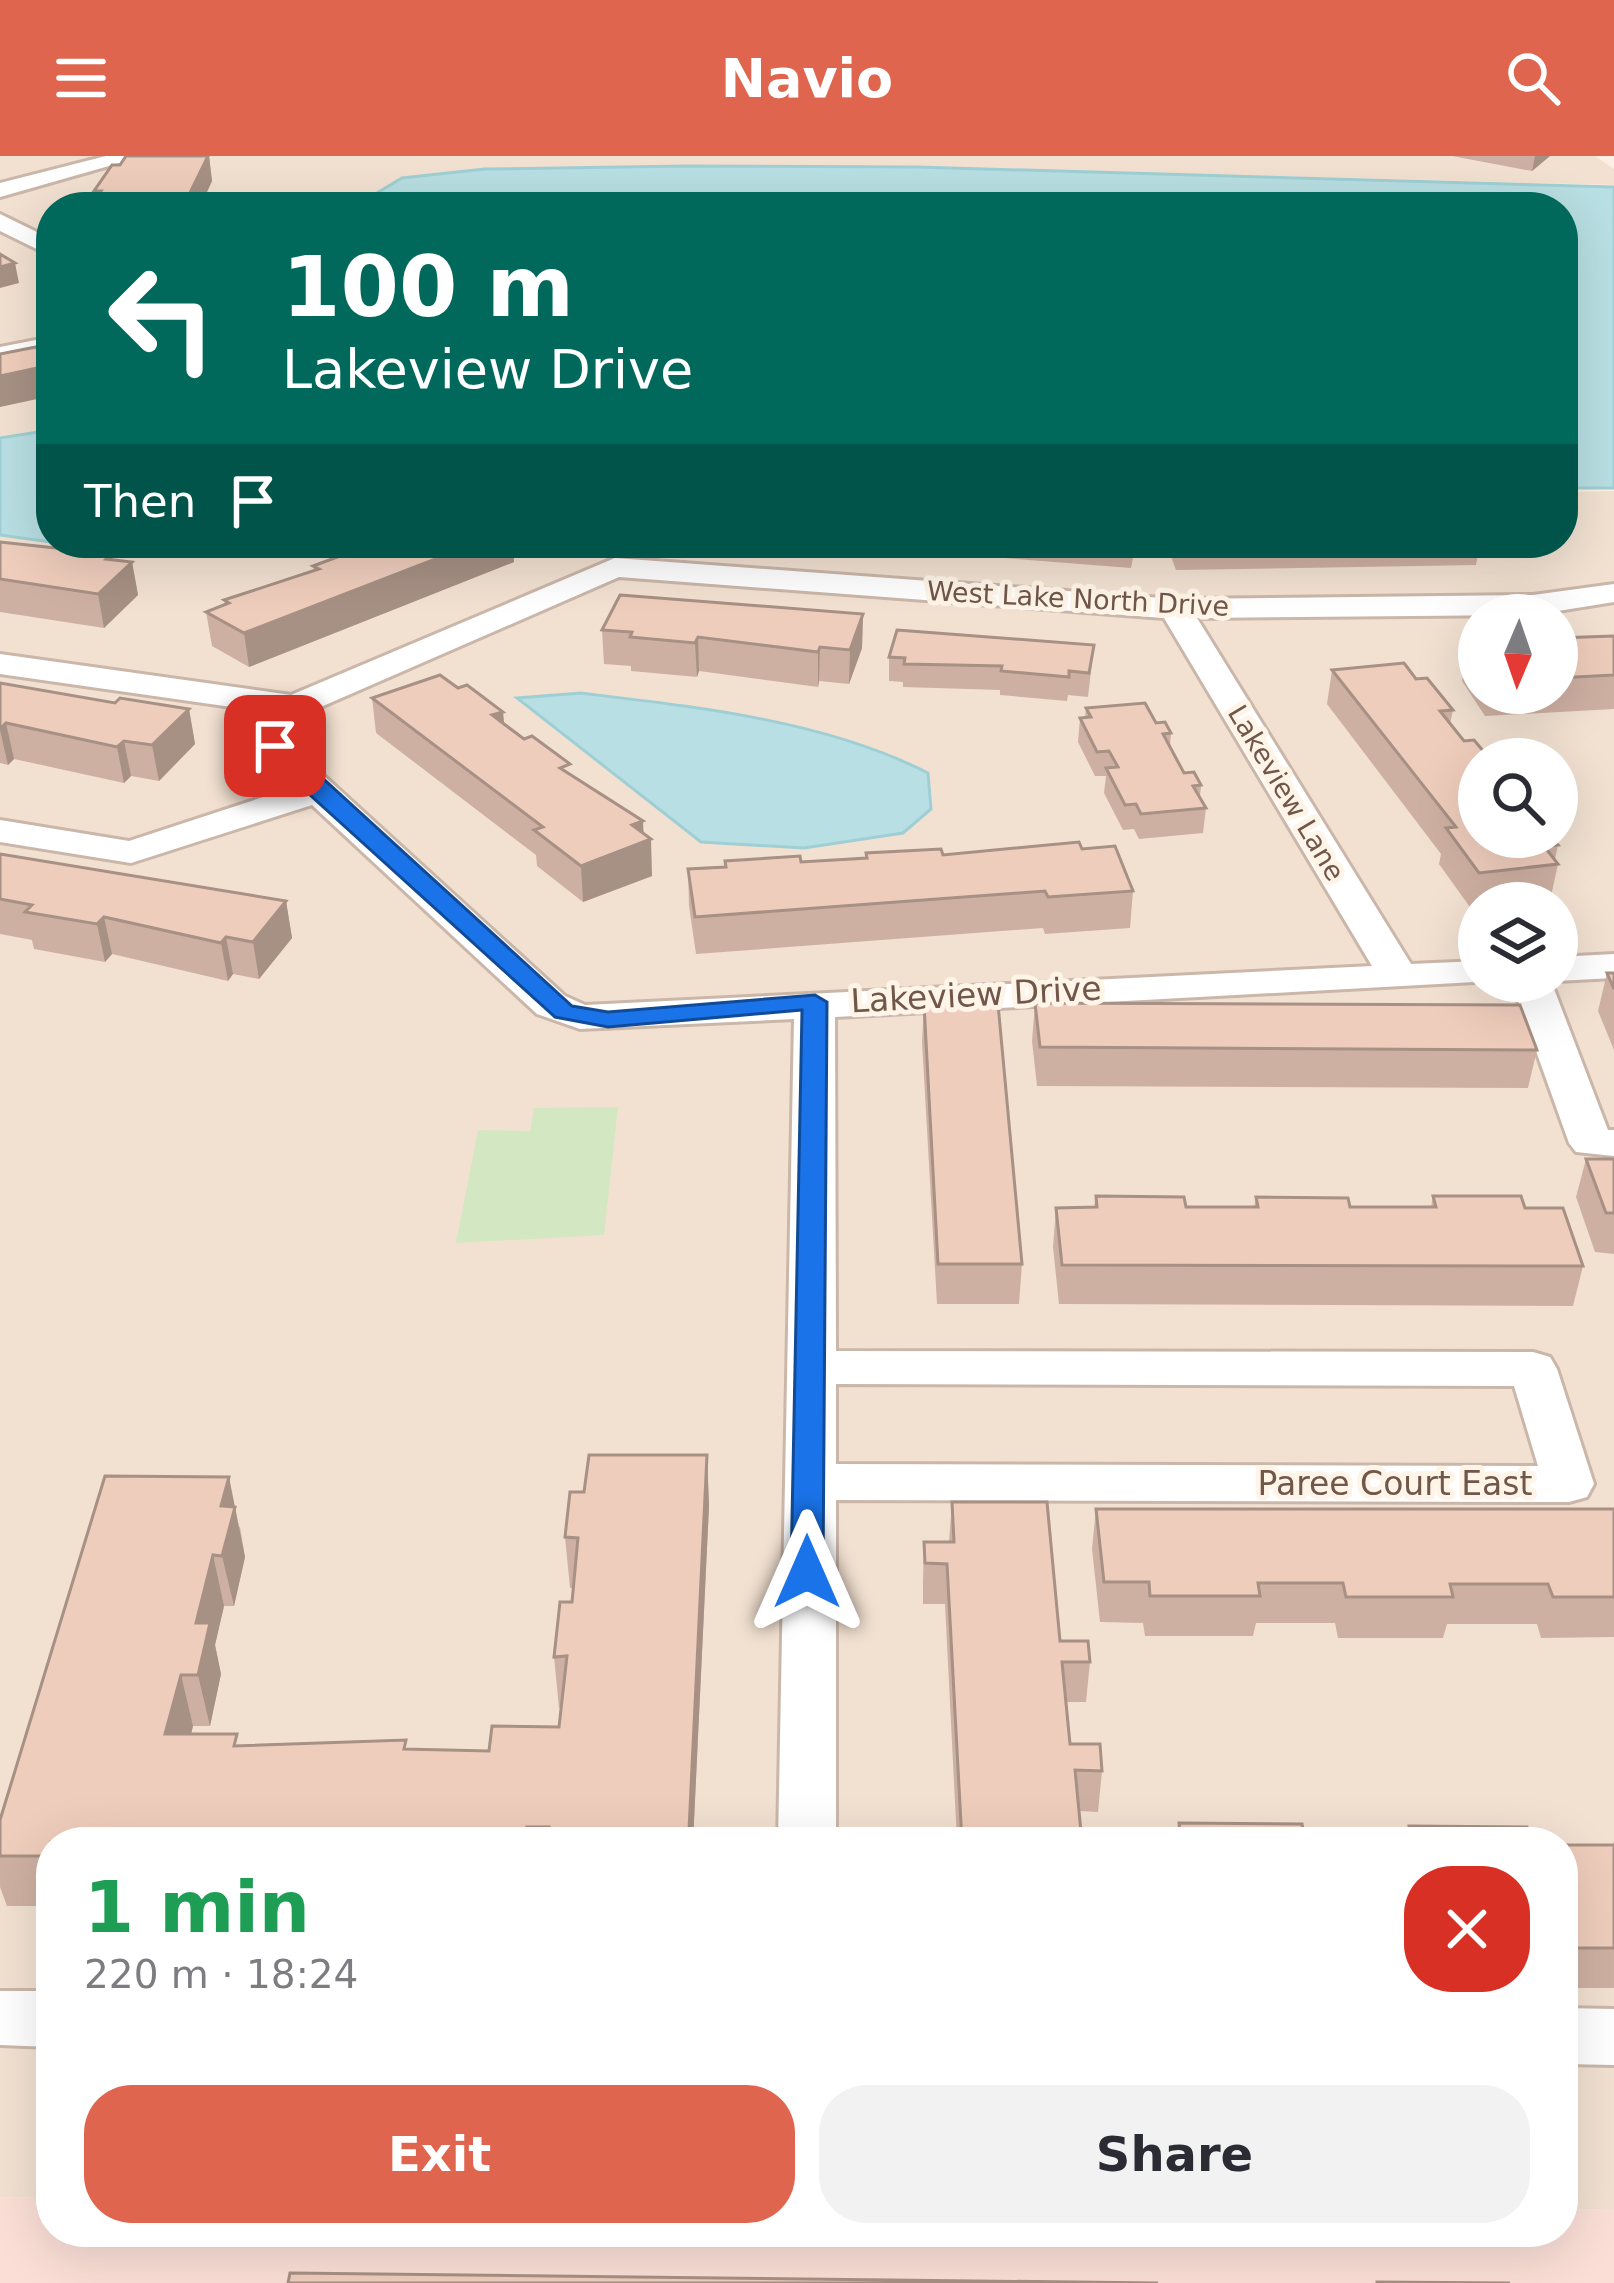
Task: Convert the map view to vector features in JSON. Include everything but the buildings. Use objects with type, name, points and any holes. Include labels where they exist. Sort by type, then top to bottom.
[{"type":"street","points":[[0,190],[133,156]]},
{"type":"street","points":[[0,221],[36,241]]},
{"type":"street","points":[[0,355],[36,348]]},
{"type":"street","name":"West Lake North Drive","points":[[604,558],[645,588],[691,596],[1182,621],[1458,628]]},
{"type":"street","points":[[0,664],[295,706],[614,567]]},
{"type":"street","name":"West Lake North Drive","points":[[1182,621],[1533,605],[1614,593]]},
{"type":"street","name":"Lakeview Lane","points":[[1182,621],[1398,976]]},
{"type":"street","points":[[1578,626],[1614,623]]},
{"type":"street","name":"Lakeview Drive","points":[[295,706],[280,723],[275,746],[317,790],[564,1012],[608,1019],[815,1002],[1458,974]]},
{"type":"street","points":[[0,831],[131,852],[317,790]]},
{"type":"street","points":[[1578,968],[1614,966]]},
{"type":"street","points":[[807,1827],[815,1002]]},
{"type":"street","points":[[1539,1002],[1591,1143],[1614,1143]]},
{"type":"street","name":"Paree Court East","points":[[807,1482],[1569,1484],[1533,1369],[808,1367]]},
{"type":"street","points":[[0,2018],[36,2019]]},
{"type":"street","points":[[1578,2036],[1614,2037]]},
{"type":"shaded area","points":[[0,156],[1595,156],[1614,169],[1614,185],[879,166],[564,192],[36,192],[36,558],[1578,558],[1578,492],[1614,491],[1614,2210],[1578,2209],[1578,1827],[36,1827],[36,2198],[0,2197]]},
{"type":"shaded area","points":[[0,2197],[36,2198],[36,2247],[1578,2247],[1578,2209],[1614,2210],[1614,2283],[0,2283]]},
{"type":"green space","points":[[618,1107],[604,1235],[456,1243],[478,1130],[530,1131],[534,1108]]},
{"type":"water","points":[[917,167],[1614,187],[1614,488],[1578,488],[1578,192],[379,192],[402,178],[485,169]]},
{"type":"water","points":[[36,432],[36,540],[0,535],[0,438]]},
{"type":"water","points":[[581,693],[759,718],[846,740],[928,773],[931,809],[903,833],[804,848],[701,842],[517,698]]},
{"type":"route","points":[[275,746],[317,790],[564,1012],[608,1019],[815,1002],[807,1572]]}]
